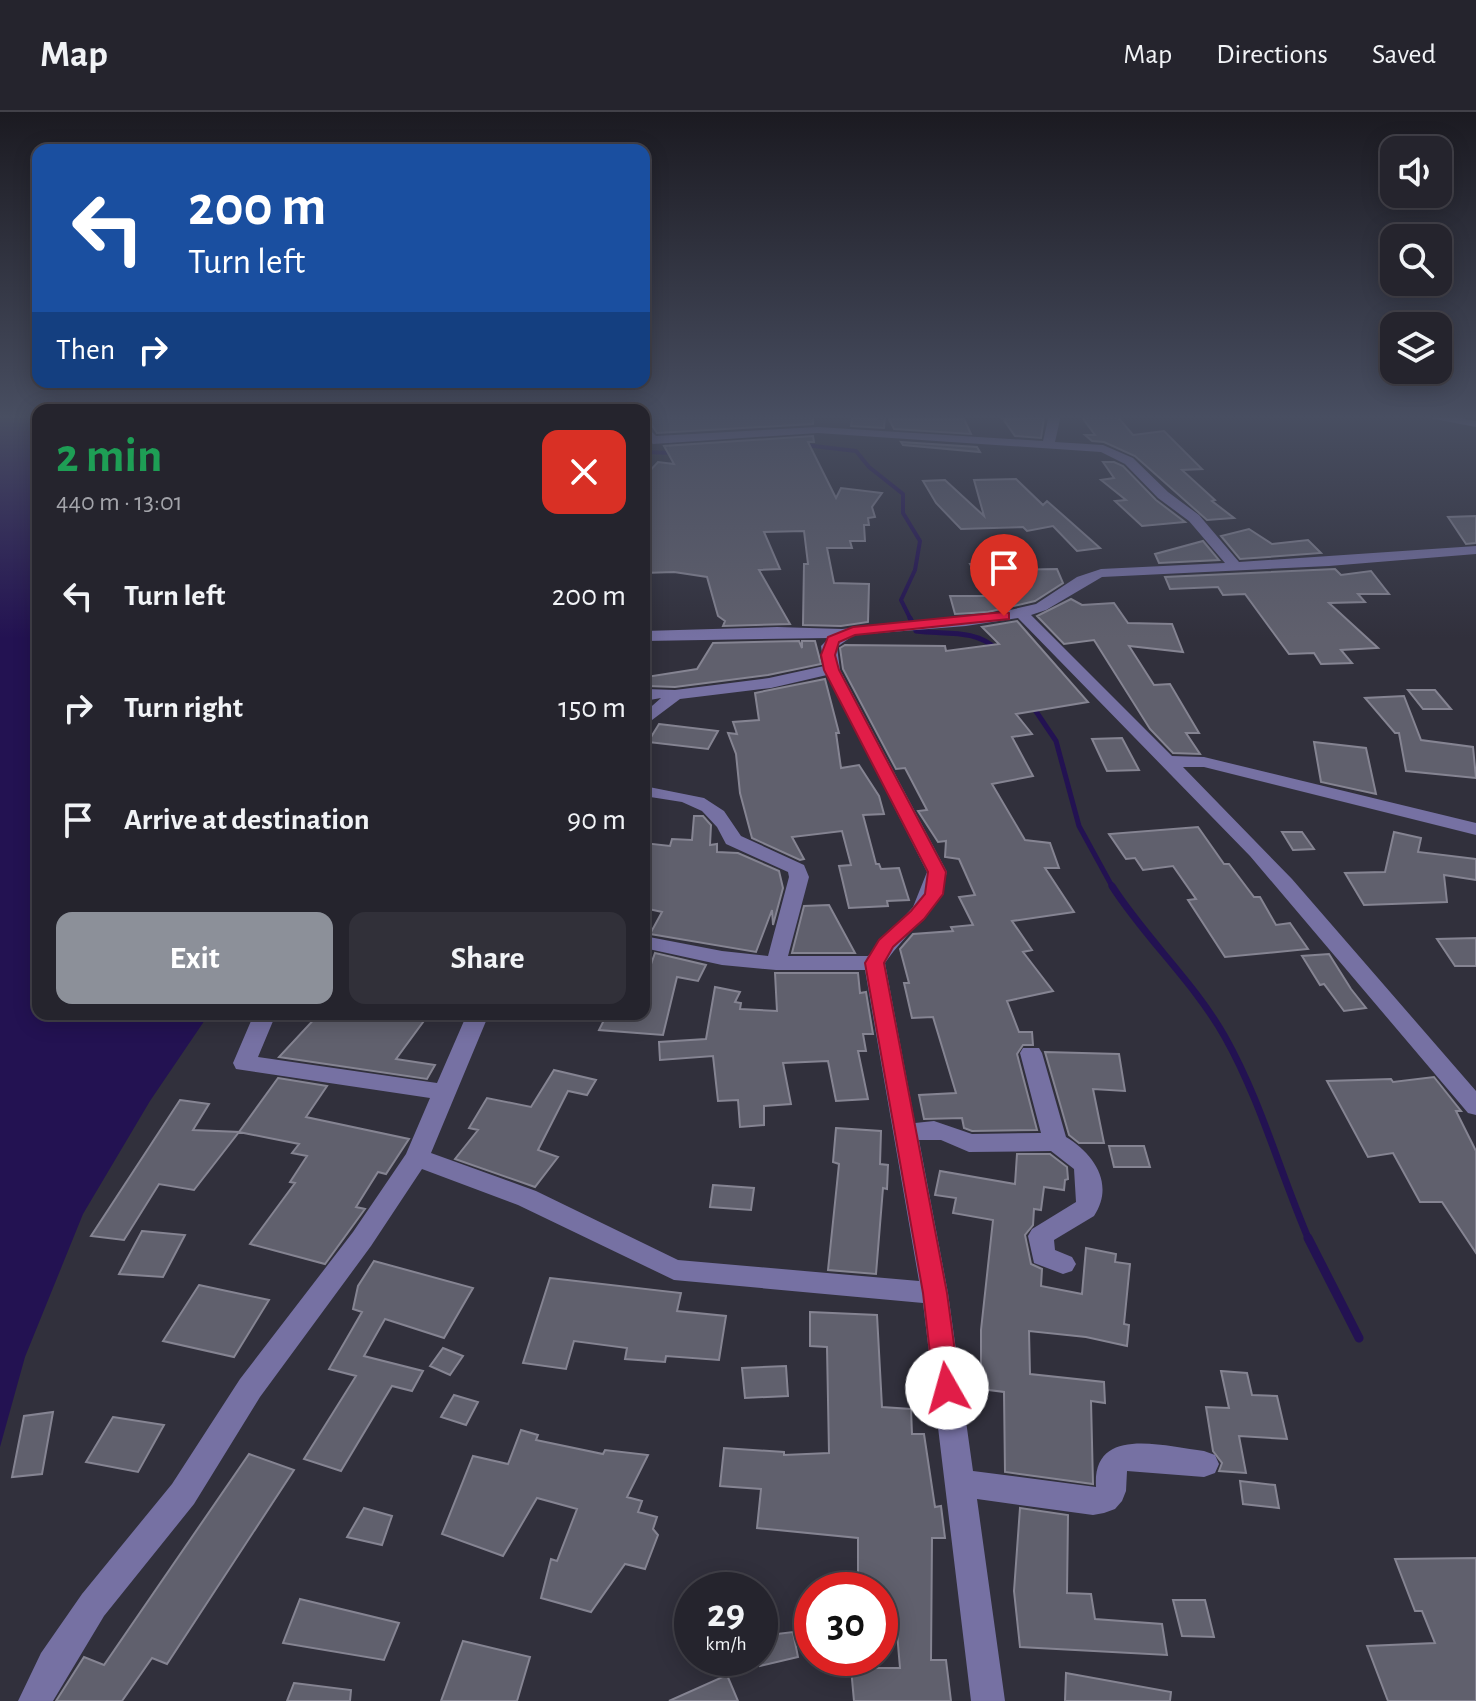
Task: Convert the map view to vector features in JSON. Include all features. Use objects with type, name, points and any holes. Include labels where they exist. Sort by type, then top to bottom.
[{"type":"street","points":[[1157,489],[1194,518],[1235,566]]},
{"type":"street","points":[[650,636],[777,632],[842,634],[1021,613],[1053,601],[1086,576],[1476,550]]},
{"type":"street","points":[[1021,613],[1080,679],[1168,761],[1275,872],[1476,1107]]},
{"type":"street","points":[[842,634],[829,646],[832,670],[937,872],[934,894],[886,944],[874,963],[935,1293],[988,1701]]},
{"type":"street","points":[[658,697],[771,683],[796,675],[832,670]]},
{"type":"street","points":[[1168,761],[1204,762],[1476,829]]},
{"type":"street","points":[[650,792],[702,803],[724,818],[733,840],[797,869],[799,877],[776,963]]},
{"type":"street","points":[[650,943],[722,958],[776,963],[874,963]]},
{"type":"street","points":[[262,1020],[244,1063],[444,1092]]},
{"type":"street","points":[[35,1701],[53,1665],[93,1605],[183,1494],[250,1388],[362,1239],[417,1157],[475,1020]]},
{"type":"street","points":[[1031,1053],[1055,1142]]},
{"type":"street","points":[[907,1132],[934,1130],[969,1143],[1055,1142],[1073,1153],[1086,1166],[1090,1194],[1085,1209],[1041,1236],[1043,1256],[1063,1264]]},
{"type":"street","points":[[417,1157],[527,1198],[674,1270],[935,1293]]},
{"type":"street","points":[[960,1483],[1093,1501],[1104,1499],[1111,1491],[1109,1470],[1112,1463],[1122,1457],[1204,1464]]},
{"type":"shaded area","points":[[0,489],[32,489],[32,1020],[205,1020],[150,1101],[83,1214],[25,1357],[0,1447]]},
{"type":"building","points":[[650,489],[832,489],[836,498],[840,489],[882,493],[872,507],[875,517],[868,518],[869,525],[864,525],[865,541],[850,541],[852,548],[827,548],[834,583],[869,584],[868,622],[841,626],[803,625],[804,564],[808,564],[804,531],[764,532],[780,569],[759,570],[790,624],[723,626],[725,621],[718,616],[707,577],[674,572],[650,573]]},
{"type":"building","points":[[928,489],[955,489],[984,516],[977,489],[1027,489],[1043,505],[1047,501],[1100,548],[1077,551],[1053,526],[1027,531],[1023,527],[961,529],[936,503]]},
{"type":"building","points":[[1112,489],[1145,489],[1185,522],[1142,526],[1115,501],[1126,500]]},
{"type":"building","points":[[1172,489],[1203,489],[1215,500],[1212,501],[1234,518],[1207,520]]},
{"type":"building","points":[[1476,516],[1476,543],[1466,544],[1448,517]]},
{"type":"building","points":[[1249,529],[1272,544],[1308,540],[1321,553],[1240,559],[1221,536]]},
{"type":"building","points":[[1203,541],[1219,560],[1159,563],[1155,554]]},
{"type":"building","points":[[995,563],[999,570],[1057,569],[1063,583],[1035,601],[988,612],[955,614],[950,596],[988,596],[970,564]]},
{"type":"building","points":[[1335,569],[1341,575],[1371,571],[1389,594],[1358,594],[1365,602],[1329,603],[1378,648],[1341,650],[1352,663],[1321,664],[1314,653],[1289,654],[1245,594],[1223,595],[1218,587],[1170,589],[1165,577]]},
{"type":"building","points":[[1071,599],[1082,605],[1114,603],[1128,623],[1172,624],[1183,652],[1129,646],[1154,685],[1170,684],[1199,733],[1186,733],[1200,754],[1173,753],[1150,729],[1094,640],[1064,644],[1037,616]]},
{"type":"building","points":[[1017,621],[1088,702],[1016,714],[1032,734],[1012,737],[1033,776],[992,784],[1025,840],[1050,843],[1059,868],[1045,868],[1074,912],[1012,921],[1032,950],[1023,952],[1053,991],[1007,1001],[1019,1032],[1032,1032],[1033,1045],[1023,1045],[1017,1054],[1037,1130],[972,1131],[964,1128],[962,1118],[924,1119],[919,1095],[956,1093],[933,1017],[912,1018],[904,983],[909,983],[900,949],[913,934],[953,931],[951,927],[973,925],[959,897],[975,895],[959,859],[945,857],[946,841],[938,842],[918,811],[927,810],[905,768],[896,769],[843,669],[840,648],[845,645],[945,646],[946,651],[999,644],[982,627]]},
{"type":"building","points":[[799,641],[802,648],[802,641],[815,641],[821,664],[768,675],[675,687],[650,686],[650,676],[697,669],[713,643]]},
{"type":"building","points":[[825,679],[839,733],[836,733],[841,768],[859,765],[879,796],[884,814],[863,815],[876,864],[881,869],[899,868],[909,900],[887,901],[888,906],[849,908],[839,866],[851,865],[842,831],[792,837],[804,859],[800,860],[752,838],[740,793],[736,754],[728,733],[737,734],[733,722],[759,720],[755,693]]},
{"type":"building","points":[[1408,690],[1435,690],[1451,709],[1423,709]]},
{"type":"building","points":[[1404,696],[1421,740],[1473,747],[1476,778],[1406,771],[1399,733],[1395,733],[1365,698]]},
{"type":"building","points":[[659,724],[718,731],[708,749],[650,742]]},
{"type":"building","points":[[1122,738],[1139,770],[1107,771],[1092,739]]},
{"type":"building","points":[[1314,742],[1366,748],[1376,794],[1321,782]]},
{"type":"building","points":[[694,816],[703,816],[711,825],[710,845],[717,844],[717,852],[738,853],[779,871],[783,888],[773,925],[772,910],[756,952],[650,934],[662,912],[650,909],[650,844],[670,846],[672,839],[692,840]]},
{"type":"building","points":[[1198,827],[1224,864],[1229,864],[1254,897],[1260,897],[1276,925],[1290,923],[1308,949],[1225,957],[1188,900],[1196,899],[1173,866],[1143,870],[1135,858],[1126,859],[1109,834]]},
{"type":"building","points":[[1282,832],[1302,832],[1314,849],[1293,850]]},
{"type":"building","points":[[1394,832],[1421,838],[1418,852],[1476,859],[1476,880],[1444,875],[1447,902],[1364,905],[1345,873],[1385,872]]},
{"type":"building","points":[[829,905],[855,953],[792,953],[804,906]]},
{"type":"building","points":[[1476,938],[1476,966],[1455,966],[1437,939]]},
{"type":"building","points":[[655,953],[706,965],[698,981],[677,977],[663,1035],[599,1030],[604,1020],[650,1020],[650,967]]},
{"type":"building","points":[[1329,954],[1366,1008],[1344,1011],[1324,984],[1320,985],[1302,956]]},
{"type":"building","points":[[775,973],[858,973],[860,993],[866,992],[873,1034],[863,1034],[866,1051],[858,1051],[868,1099],[836,1101],[828,1061],[783,1063],[791,1104],[764,1106],[764,1125],[740,1127],[738,1100],[718,1101],[713,1056],[660,1060],[659,1042],[706,1039],[715,987],[740,992],[735,1002],[741,1003],[740,1009],[777,1011]]},
{"type":"building","points":[[313,1020],[425,1020],[396,1059],[435,1065],[427,1079],[279,1057]]},
{"type":"building","points":[[1045,1052],[1119,1054],[1125,1091],[1093,1089],[1104,1143],[1079,1143],[1069,1135]]},
{"type":"building","points":[[554,1070],[596,1080],[587,1095],[568,1091],[538,1150],[558,1157],[535,1187],[455,1159],[478,1130],[469,1128],[487,1098],[531,1107]]},
{"type":"building","points":[[1434,1077],[1461,1111],[1456,1111],[1476,1151],[1476,1253],[1442,1202],[1420,1202],[1393,1153],[1368,1157],[1327,1081],[1391,1079],[1393,1082]]},
{"type":"building","points":[[278,1078],[327,1086],[306,1117],[409,1139],[386,1174],[378,1172],[356,1207],[365,1209],[325,1264],[250,1244],[295,1183],[290,1182],[307,1156],[292,1153],[299,1144],[239,1132]]},
{"type":"building","points":[[180,1100],[209,1104],[193,1130],[239,1132],[194,1190],[159,1184],[124,1240],[91,1236]]},
{"type":"building","points":[[836,1128],[881,1131],[880,1164],[888,1165],[887,1189],[883,1188],[876,1274],[828,1270],[839,1164],[833,1162]]},
{"type":"building","points":[[1109,1146],[1144,1146],[1150,1167],[1114,1167]]},
{"type":"building","points":[[1017,1154],[1050,1154],[1067,1167],[1068,1179],[1065,1180],[1064,1190],[1044,1187],[1041,1210],[1034,1209],[1033,1225],[1025,1235],[1031,1264],[1042,1269],[1041,1286],[1082,1294],[1086,1248],[1116,1254],[1115,1262],[1130,1264],[1124,1324],[1129,1325],[1127,1346],[1086,1337],[1029,1331],[1030,1374],[1104,1382],[1105,1403],[1091,1401],[1093,1484],[1005,1472],[1004,1392],[981,1389],[981,1330],[993,1220],[953,1213],[956,1198],[935,1195],[940,1171],[1015,1184]]},
{"type":"building","points":[[713,1185],[754,1188],[751,1210],[710,1207]]},
{"type":"building","points":[[142,1231],[185,1235],[163,1277],[119,1274]]},
{"type":"building","points":[[374,1261],[473,1288],[444,1338],[385,1319],[364,1356],[423,1371],[412,1391],[392,1386],[341,1471],[304,1459],[356,1376],[329,1369],[362,1312],[353,1309],[358,1286]]},
{"type":"building","points":[[550,1278],[681,1293],[677,1311],[726,1316],[719,1360],[666,1356],[665,1362],[625,1359],[627,1348],[574,1341],[566,1369],[523,1363]]},
{"type":"building","points":[[199,1285],[269,1300],[234,1357],[163,1341]]},
{"type":"building","points":[[810,1312],[877,1315],[882,1407],[911,1409],[912,1434],[924,1434],[935,1507],[941,1506],[945,1538],[932,1538],[931,1660],[946,1660],[951,1701],[854,1701],[852,1676],[898,1676],[898,1572],[858,1572],[858,1538],[757,1528],[761,1489],[720,1486],[724,1448],[784,1452],[784,1455],[829,1453],[827,1347],[810,1346]]},
{"type":"building","points":[[443,1348],[463,1356],[450,1375],[430,1366]]},
{"type":"building","points":[[786,1366],[788,1396],[745,1398],[742,1368]]},
{"type":"building","points":[[1221,1371],[1247,1373],[1252,1395],[1277,1396],[1287,1439],[1239,1436],[1246,1473],[1219,1471],[1222,1463],[1213,1451],[1206,1407],[1229,1408]]},
{"type":"building","points":[[454,1395],[478,1402],[466,1425],[441,1417]]},
{"type":"building","points":[[53,1412],[42,1474],[12,1477],[24,1416]]},
{"type":"building","points":[[113,1417],[164,1425],[138,1472],[86,1462]]},
{"type":"building","points":[[521,1430],[538,1435],[536,1440],[603,1454],[605,1450],[648,1455],[627,1497],[642,1501],[638,1512],[657,1517],[653,1529],[658,1535],[645,1569],[625,1564],[591,1612],[541,1598],[551,1559],[557,1561],[577,1509],[537,1498],[503,1556],[442,1534],[473,1456],[508,1464]]},
{"type":"building","points":[[249,1454],[294,1470],[167,1664],[152,1658],[122,1701],[56,1701],[84,1657],[104,1665]]},
{"type":"building","points":[[1240,1481],[1275,1485],[1279,1508],[1243,1504]]},
{"type":"building","points":[[364,1508],[392,1516],[382,1545],[347,1537]]},
{"type":"building","points":[[1020,1508],[1068,1515],[1067,1593],[1091,1594],[1095,1619],[1162,1624],[1167,1655],[1020,1647],[1014,1591]]},
{"type":"building","points":[[1476,1558],[1476,1701],[1388,1701],[1367,1646],[1435,1643],[1422,1611],[1415,1611],[1395,1559]]},
{"type":"building","points":[[300,1599],[399,1623],[384,1660],[283,1643]]},
{"type":"building","points":[[1173,1600],[1205,1600],[1214,1637],[1182,1636]]},
{"type":"building","points":[[793,1632],[794,1658],[778,1662],[778,1634]]},
{"type":"building","points":[[463,1641],[530,1657],[517,1701],[441,1701]]},
{"type":"building","points":[[1066,1673],[1171,1692],[1170,1701],[1065,1701]]},
{"type":"building","points":[[727,1676],[738,1701],[669,1701]]},
{"type":"building","points":[[294,1683],[351,1690],[350,1701],[287,1701]]},
{"type":"waterway","points":[[897,489],[903,494],[903,513],[920,541],[915,570],[901,600],[910,618]]},
{"type":"waterway","points":[[910,618],[916,631],[969,635],[998,650]]},
{"type":"waterway","points":[[1031,704],[1056,741],[1079,826],[1113,888]]},
{"type":"waterway","points":[[1112,886],[1199,998],[1225,1037],[1260,1112],[1309,1240]]},
{"type":"waterway","points":[[1309,1240],[1359,1338]]},
{"type":"route","points":[[947,1388],[935,1293],[874,963],[886,944],[934,894],[937,872],[878,764],[832,670],[828,655],[833,640],[853,631],[1004,616]]}]
